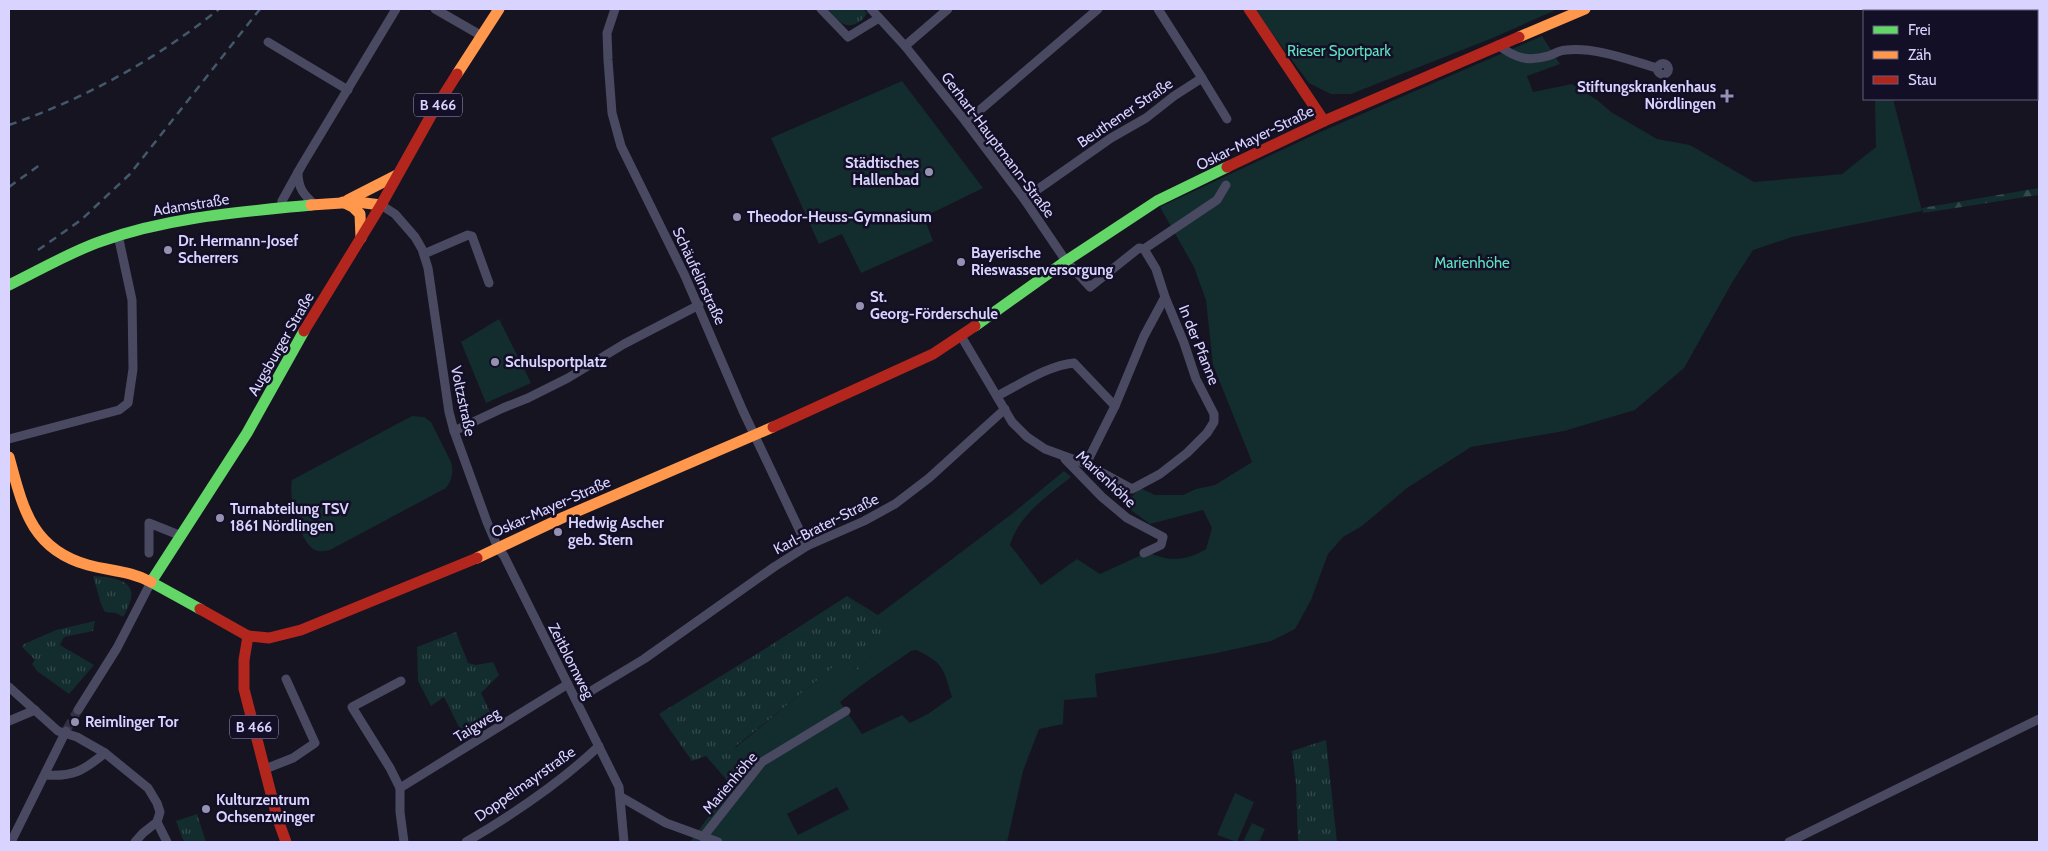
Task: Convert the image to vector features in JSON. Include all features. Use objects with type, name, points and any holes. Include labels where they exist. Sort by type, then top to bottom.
[{"type":"main road","name":"Augsburger Straße","points":[[151,582],[179,535],[247,433],[298,341],[381,205],[433,112],[499,9]]},
{"type":"main road","points":[[1249,9],[1324,121]]},
{"type":"main road","name":"Oskar-Mayer-Straße","points":[[9,461],[24,513],[46,543],[61,555],[88,565],[126,571],[140,576],[248,636],[262,638],[280,636],[301,630],[446,571],[606,498],[754,435],[933,354],[1066,261],[1157,201],[1324,121],[1585,9]]},
{"type":"main road","points":[[343,202],[397,175]]},
{"type":"main road","points":[[343,202],[353,206],[360,214],[361,238]]},
{"type":"main road","name":"Adamstraße","points":[[11,282],[82,249],[118,235],[182,221],[343,202],[381,205]]},
{"type":"main road","name":"B 466","points":[[248,636],[244,660],[244,688],[277,818],[286,842]]},
{"type":"street","points":[[281,208],[282,201],[298,172],[396,9]]},
{"type":"street","points":[[435,9],[482,36]]},
{"type":"street","name":"Schäufelinstraße","points":[[616,9],[607,33],[612,113],[623,151],[699,305],[754,435],[774,472],[807,546]]},
{"type":"street","points":[[821,9],[848,37],[879,18]]},
{"type":"street","name":"Gerhart-Hauptmann-Straße","points":[[872,9],[905,46],[966,122],[1024,198],[1066,261]]},
{"type":"street","points":[[905,46],[948,9]]},
{"type":"street","points":[[966,122],[1098,9]]},
{"type":"street","points":[[1158,9],[1227,119]]},
{"type":"street","points":[[268,42],[348,90]]},
{"type":"street","points":[[1498,45],[1510,55],[1521,59],[1547,56],[1566,50],[1596,52],[1657,68]]},
{"type":"street","name":"Beuthener Straße","points":[[1024,198],[1111,138],[1146,118],[1174,96],[1202,78]]},
{"type":"street","points":[[298,172],[300,191],[315,205]]},
{"type":"street","points":[[1066,261],[1090,287],[1139,248],[1144,249],[1216,200],[1226,185]]},
{"type":"street","name":"Voltzstraße","points":[[381,205],[392,211],[403,223],[415,237],[424,254],[428,268],[443,380],[454,431],[498,548]]},
{"type":"street","points":[[9,439],[119,410],[128,404],[133,369],[132,300],[118,235]]},
{"type":"street","points":[[424,254],[468,235],[472,236],[489,283]]},
{"type":"street","name":"In der Pfanne","points":[[961,336],[1012,422],[1027,437],[1045,449],[1086,464],[1132,489],[1160,474],[1180,458],[1207,433],[1214,422],[1214,414],[1196,379],[1156,270],[1144,249]]},
{"type":"street","name":"In der Pfanne","points":[[1086,464],[1115,406],[1144,336],[1165,297]]},
{"type":"street","points":[[454,431],[568,378],[624,344],[699,305]]},
{"type":"street","points":[[997,396],[1030,379],[1066,364],[1074,363],[1115,406]]},
{"type":"street","name":"Karl-Brater-Straße","points":[[576,700],[644,659],[774,567],[807,546],[895,504],[929,478],[1005,409]]},
{"type":"street","name":"Marienhöhe","points":[[1061,455],[1102,497],[1127,518],[1163,537],[1161,545],[1144,553]]},
{"type":"street","points":[[149,553],[149,523],[179,535]]},
{"type":"street","name":"Zeitblomweg","points":[[498,548],[504,556],[618,787],[621,797],[624,842]]},
{"type":"street","name":"Augsburger Straße","points":[[78,710],[130,625],[151,582]]},
{"type":"street","points":[[265,769],[293,758],[315,743],[286,679]]},
{"type":"street","points":[[401,681],[352,707],[390,768],[400,788],[400,812],[404,842]]},
{"type":"street","name":"Taigweg","points":[[400,788],[568,684]]},
{"type":"street","points":[[9,687],[35,710],[65,732],[105,753],[148,788],[160,812],[157,822],[135,842]]},
{"type":"street","points":[[9,721],[35,710]]},
{"type":"street","name":"Marienhöhe","points":[[718,842],[702,837],[762,762],[846,711]]},
{"type":"street","points":[[1789,842],[2039,719]]},
{"type":"street","points":[[11,842],[65,732]]},
{"type":"street","name":"Doppelmayrstraße","points":[[466,842],[559,780],[578,766],[599,746]]},
{"type":"street","points":[[45,775],[70,775],[89,765],[105,753]]},
{"type":"street","points":[[621,797],[666,823],[702,837]]},
{"type":"street","points":[[157,822],[167,842]]},
{"type":"green space","points":[[828,9],[863,9],[867,13],[859,22],[846,25]]},
{"type":"green space","name":"Rieser Sportpark","points":[[1254,9],[1558,9],[1495,37],[1351,94],[1331,94],[1309,83]]},
{"type":"green space","name":"Marienhöhe","points":[[1542,36],[1560,64],[1527,76],[1533,92],[1572,84],[1597,100],[1611,112],[1657,139],[1690,145],[1754,182],[1842,174],[1876,147],[1875,100],[1893,100],[1922,211],[1792,237],[1753,250],[1733,281],[1684,368],[1635,410],[1564,431],[1471,447],[1407,488],[1362,526],[1343,537],[1328,554],[1311,600],[1295,629],[1271,641],[1217,653],[1095,674],[1097,697],[1064,700],[1063,724],[1039,729],[1023,771],[1007,842],[690,842],[722,798],[751,767],[735,748],[845,657],[857,671],[892,633],[847,596],[878,615],[1013,513],[1064,471],[1071,477],[1035,506],[1020,524],[1010,545],[1041,585],[1077,559],[1100,574],[1148,552],[1170,559],[1177,559],[1192,556],[1206,549],[1212,528],[1203,510],[1150,524],[1124,505],[1140,488],[1155,495],[1183,495],[1196,489],[1215,485],[1252,462],[1213,365],[1206,300],[1194,267],[1160,207],[1318,133]],"holes":[[[916,650],[932,659],[944,673],[952,697],[928,714],[910,723],[902,715],[862,734],[840,702],[911,651]],[[837,787],[849,809],[798,835],[787,814]]]},
{"type":"green space","points":[[902,81],[983,188],[924,217],[933,241],[861,273],[842,234],[819,244],[771,138]]},
{"type":"green space","points":[[2039,188],[2039,195],[1923,213],[1922,208]]},
{"type":"green space","name":"Schulsportplatz","points":[[499,319],[531,383],[486,403],[461,342]]},
{"type":"green space","points":[[412,416],[424,417],[431,422],[451,462],[452,476],[446,488],[330,550],[315,550],[304,538],[296,518],[293,507],[292,480]]},
{"type":"green space","points":[[93,576],[119,580],[129,587],[131,599],[123,617],[116,613],[105,612]]},
{"type":"green space","points":[[847,596],[893,633],[857,671],[845,658],[735,747],[751,767],[732,786],[706,756],[692,761],[659,714]]},
{"type":"green space","points":[[95,621],[93,631],[64,637],[60,645],[94,665],[69,694],[37,671],[32,664],[35,660],[22,647],[24,644],[56,630]]},
{"type":"green space","points":[[456,632],[468,663],[476,665],[493,662],[499,675],[481,693],[491,714],[462,733],[444,697],[431,706],[418,681],[417,647]]},
{"type":"green space","points":[[1326,740],[1337,842],[1298,842],[1296,784],[1292,751]]},
{"type":"green space","points":[[1235,793],[1254,802],[1237,842],[1217,835]]},
{"type":"green space","points":[[197,814],[206,842],[184,842],[176,821]]},
{"type":"green space","points":[[1252,823],[1265,829],[1259,842],[1243,842]]},
{"type":"tunnel","points":[[67,729],[78,710]]},
{"type":"railway","points":[[9,125],[65,103],[119,76],[171,45],[219,9]]},
{"type":"railway","points":[[38,250],[81,220],[130,174],[260,9]]},
{"type":"railway","points":[[9,187],[41,164]]},
{"type":"traffic: fast","points":[[975,326],[1066,261],[1157,201],[1227,167]]},
{"type":"traffic: fast","points":[[9,285],[79,250],[153,226],[205,217],[311,205]]},
{"type":"traffic: fast","points":[[200,609],[151,582],[247,433],[304,331]]},
{"type":"traffic: slow","points":[[457,74],[499,9]]},
{"type":"traffic: slow","points":[[1519,37],[1585,9]]},
{"type":"traffic: slow","points":[[348,200],[397,175]]},
{"type":"traffic: slow","points":[[343,202],[353,207],[360,214],[361,238]]},
{"type":"traffic: slow","points":[[311,205],[357,202],[381,205]]},
{"type":"traffic: slow","points":[[477,558],[564,517],[773,427]]},
{"type":"traffic: slow","points":[[9,457],[19,493],[32,524],[54,549],[69,558],[88,565],[128,573],[151,582]]},
{"type":"traffic: jam","points":[[1249,9],[1324,121]]},
{"type":"traffic: jam","points":[[1227,167],[1324,121],[1519,37]]},
{"type":"traffic: jam","points":[[304,331],[381,205],[433,112],[457,74]]},
{"type":"traffic: jam","points":[[773,427],[933,354],[975,326]]},
{"type":"traffic: jam","points":[[248,636],[269,638],[301,630],[477,558]]},
{"type":"traffic: jam","points":[[200,609],[248,636],[244,660],[244,689],[277,817],[286,842]]},
{"type":"place","name":"Stiftungskrankenhaus Nördlingen","points":[[1727,96]]},
{"type":"place","name":"Städtisches Hallenbad","points":[[929,172]]},
{"type":"place","name":"Theodor-Heuss-Gymnasium","points":[[737,217]]},
{"type":"place","name":"Dr. Hermann-Josef Scherrers","points":[[168,250]]},
{"type":"place","name":"Bayerische Rieswasserversorgung","points":[[961,262]]},
{"type":"place","name":"St. Georg-Förderschule","points":[[860,306]]},
{"type":"place","name":"Schulsportplatz","points":[[495,362]]},
{"type":"place","name":"Turnabteilung TSV 1861 Nördlingen","points":[[220,518]]},
{"type":"place","name":"Hedwig Ascher geb. Stern","points":[[558,532]]},
{"type":"place","name":"Reimlinger Tor","points":[[75,722]]},
{"type":"place","name":"Kulturzentrum Ochsenzwinger","points":[[206,809]]}]
